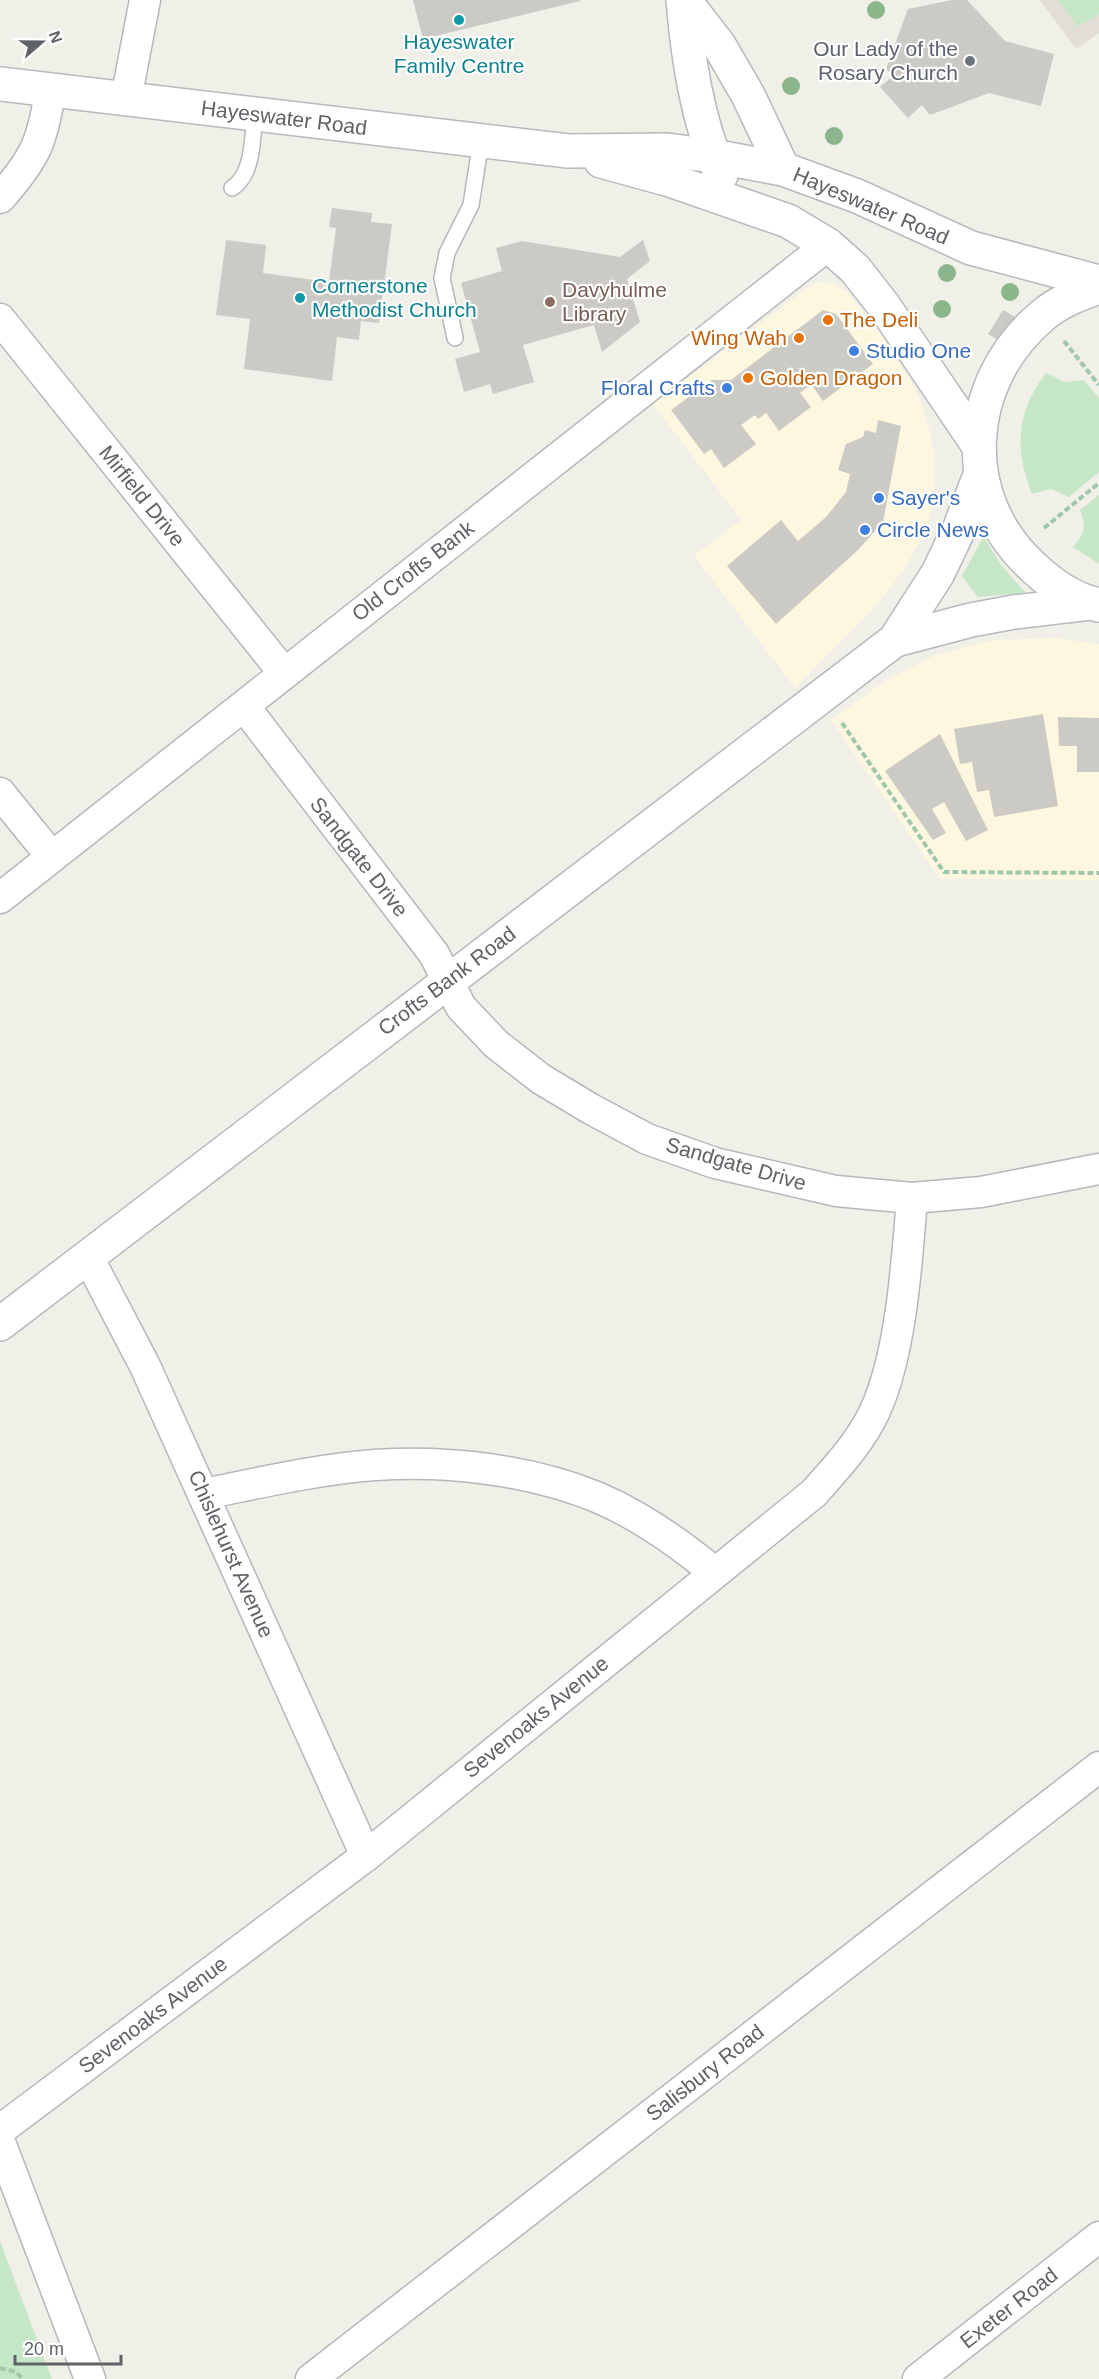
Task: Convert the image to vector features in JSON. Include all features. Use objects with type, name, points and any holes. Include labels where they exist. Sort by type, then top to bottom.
[{"type":"main road","points":[[683,0],[688,60],[713,156],[732,201]]},
{"type":"main road","points":[[683,0],[719,45],[748,95],[783,169]]},
{"type":"main road","name":"Hayeswater Road","points":[[0,84],[568,151],[668,150],[713,156],[783,169],[857,196],[971,248],[1099,282]]},
{"type":"main road","name":"Hayeswater Road","points":[[568,151],[670,180],[788,221],[828,245],[855,269],[884,306],[979,460]]},
{"type":"main road","name":"Crofts Bank Road","points":[[0,1324],[896,640],[938,573],[960,527],[979,460],[986,395],[1008,350],[1043,315],[1074,296],[1099,287]]},
{"type":"main road","points":[[979,460],[993,515],[1015,551],[1049,582],[1095,604]]},
{"type":"main road","name":"Crofts Bank Road","points":[[896,640],[971,620],[1014,612],[1095,604]]},
{"type":"street","points":[[126,99],[145,0]]},
{"type":"street","points":[[0,198],[24,170],[38,145],[50,91]]},
{"type":"street","name":"Old Crofts Bank","points":[[0,898],[828,245]]},
{"type":"street","name":"Mirfield Drive","points":[[0,319],[284,673]]},
{"type":"street","name":"Sandgate Drive","points":[[244,706],[434,954],[461,1007],[496,1044],[542,1079],[591,1109],[647,1139],[715,1163],[836,1191],[912,1198],[981,1192],[1062,1178],[1099,1168]]},
{"type":"street","points":[[0,793],[52,857]]},
{"type":"street","name":"Sevenoaks Avenue","points":[[0,2130],[366,1856],[814,1493],[853,1449],[874,1413],[888,1371],[900,1313],[912,1198]]},
{"type":"street","name":"Chislehurst Avenue","points":[[87,1257],[145,1366],[366,1856]]},
{"type":"street","points":[[204,1494],[263,1482],[374,1465],[445,1464],[493,1470],[545,1482],[598,1498],[635,1516],[664,1534],[714,1572]]},
{"type":"street","name":"Salisbury Road","points":[[311,2379],[1099,1767]]},
{"type":"street","points":[[0,2142],[90,2379]]},
{"type":"street","name":"Exeter Road","points":[[918,2379],[1099,2237]]},
{"type":"lane","points":[[232,188],[242,182],[249,162],[255,114]]},
{"type":"lane","points":[[455,338],[442,278],[447,253],[471,205],[481,141]]},
{"type":"path","points":[[1043,315],[1099,385]]},
{"type":"path","points":[[1015,551],[1099,483]]},
{"type":"path","points":[[822,696],[944,872],[1099,873]]},
{"type":"path","points":[[0,2368],[16,2372],[23,2379]]},
{"type":"shaded area","points":[[1040,0],[1099,0],[1099,33],[1076,49]]},
{"type":"shaded area","points":[[819,282],[835,284],[848,293],[881,334],[911,382],[922,404],[934,452],[933,506],[922,537],[906,566],[888,591],[861,622],[795,688],[694,556],[741,520],[653,404],[807,288]]},
{"type":"shaded area","points":[[1055,638],[1099,644],[1099,880],[940,879],[831,720],[887,680],[933,656],[992,640]]},
{"type":"green space","points":[[1058,0],[1099,0],[1099,14],[1078,26]]},
{"type":"green space","points":[[1046,373],[1065,382],[1084,380],[1099,398],[1099,472],[1069,497],[1051,489],[1032,494],[1022,462],[1021,431],[1024,417],[1036,388]]},
{"type":"green space","points":[[1099,495],[1099,564],[1073,547],[1083,530],[1080,510]]},
{"type":"green space","points":[[982,539],[985,539],[1001,565],[1025,592],[978,597],[962,576]]},
{"type":"green space","points":[[0,2241],[52,2379],[0,2379]]},
{"type":"building","name":"Hayeswater Family Centre","points":[[413,0],[580,0],[580,1],[423,39]]},
{"type":"building","name":"Our Lady of the Rosary Church","points":[[952,0],[967,0],[1005,41],[1054,54],[1041,106],[989,93],[930,115],[922,105],[908,118],[880,87],[893,76],[886,69],[908,9]]},
{"type":"building","name":"Cornerstone Methodist Church","points":[[332,208],[372,213],[371,222],[392,224],[379,323],[361,321],[359,340],[337,337],[332,381],[244,369],[250,319],[216,315],[226,240],[266,245],[263,273],[329,282],[336,228],[329,227]]},
{"type":"building","name":"Davyhulme Library","points":[[643,240],[650,261],[627,279],[640,322],[602,352],[594,325],[523,345],[534,382],[493,394],[490,384],[464,392],[455,359],[480,352],[461,283],[502,271],[496,248],[522,241],[620,257]]},
{"type":"building","points":[[823,310],[836,314],[873,364],[823,401],[811,384],[800,393],[811,407],[779,431],[766,413],[758,419],[755,415],[741,425],[756,444],[724,468],[711,449],[704,454],[671,410],[712,380],[731,380]]},
{"type":"building","points":[[1003,310],[1015,317],[1000,341],[988,334]]},
{"type":"building","points":[[878,420],[901,426],[883,522],[857,551],[776,624],[727,566],[781,520],[798,541],[826,517],[846,492],[850,474],[838,470],[846,444],[863,437],[865,430],[876,433]]},
{"type":"building","points":[[1043,714],[1058,806],[994,817],[989,790],[977,792],[972,762],[960,764],[954,729]]},
{"type":"building","points":[[1058,717],[1099,718],[1099,772],[1077,772],[1077,746],[1059,746]]},
{"type":"building","points":[[940,734],[988,830],[966,841],[944,802],[932,809],[946,833],[933,840],[885,771]]},
{"type":"place","name":"Hayeswater Family Centre","points":[[459,20]]},
{"type":"place","name":"Our Lady of the Rosary Church","points":[[970,61]]},
{"type":"place","name":"Cornerstone Methodist Church","points":[[300,298]]},
{"type":"place","name":"Davyhulme Library","points":[[550,302]]},
{"type":"place","name":"The Deli","points":[[828,320]]},
{"type":"place","name":"Wing Wah","points":[[799,338]]},
{"type":"place","name":"Studio One","points":[[854,351]]},
{"type":"place","name":"Golden Dragon","points":[[748,378]]},
{"type":"place","name":"Floral Crafts","points":[[727,388]]},
{"type":"place","name":"Sayer's","points":[[879,498]]},
{"type":"place","name":"Circle News","points":[[865,530]]}]
